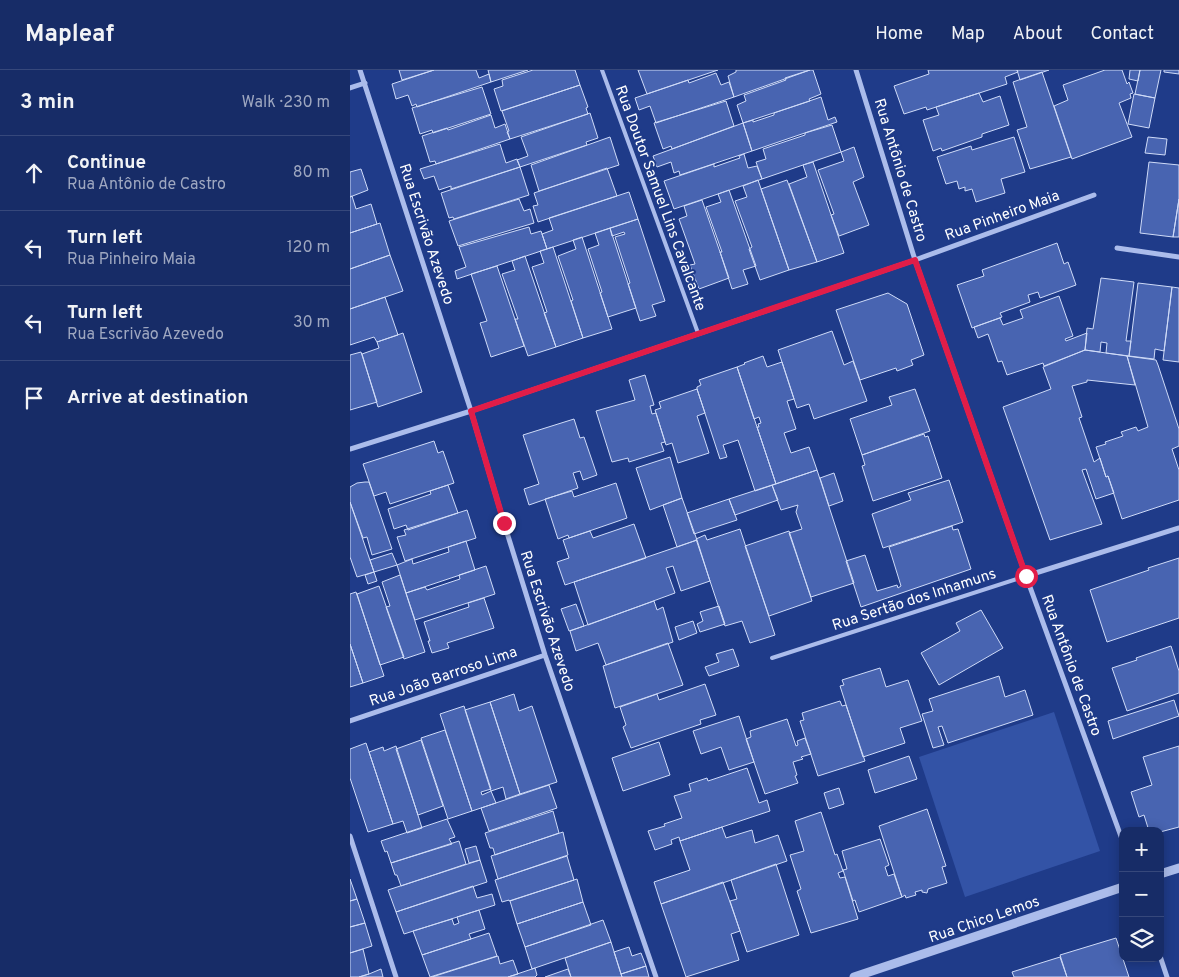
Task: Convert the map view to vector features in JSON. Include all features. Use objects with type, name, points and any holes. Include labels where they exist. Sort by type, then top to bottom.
[{"type":"street","name":"Rua Escrivão Azevedo","points":[[360,70],[471,411],[545,655],[656,977]]},
{"type":"street","name":"Rua Antônio de Castro","points":[[856,70],[915,260],[1026,576],[1119,831]]},
{"type":"street","points":[[350,88],[365,83]]},
{"type":"street","name":"Rua Pinheiro Maia","points":[[350,449],[471,411],[915,260],[1094,195]]},
{"type":"street","points":[[1117,248],[1179,257]]},
{"type":"street","name":"Rua Sertão dos Inhamuns","points":[[1026,576],[1179,528]]},
{"type":"street","name":"Rua João Barroso Lima","points":[[350,721],[545,655]]},
{"type":"street","points":[[350,836],[396,977]]},
{"type":"street","points":[[1164,873],[1179,868]]},
{"type":"street","name":"Rua Chico Lemos","points":[[854,977],[1119,888]]},
{"type":"street","points":[[1162,962],[1167,977]]},
{"type":"lane","name":"Rua Doutor Samuel Lins Cavalcante","points":[[602,70],[698,333]]},
{"type":"lane","name":"Rua Sertão dos Inhamuns","points":[[772,658],[1026,576]]},
{"type":"shaded area","points":[[1054,712],[1100,851],[965,897],[919,757]]},
{"type":"building","points":[[399,70],[434,70],[402,80]]},
{"type":"building","points":[[434,70],[476,70],[479,78],[489,74],[491,82],[417,107],[416,104],[412,106],[408,95],[396,99],[392,84]]},
{"type":"building","points":[[488,70],[528,70],[491,82]]},
{"type":"building","points":[[533,70],[575,70],[580,85],[501,111],[494,89],[503,86],[502,80]]},
{"type":"building","points":[[638,70],[718,70],[647,94]]},
{"type":"building","points":[[736,70],[810,70],[734,97],[728,76],[736,72]]},
{"type":"building","points":[[813,70],[821,94],[809,99],[810,101],[743,123],[737,105],[746,101],[744,95]]},
{"type":"building","points":[[928,70],[1017,70],[1018,72],[1005,77],[1007,84],[927,110],[926,107],[904,114],[894,86],[929,74]]},
{"type":"building","points":[[1017,70],[1049,70],[1020,80]]},
{"type":"building","points":[[1105,70],[1122,70],[1127,84],[1129,82],[1133,93],[1130,94],[1131,98],[1119,103],[1132,137],[1072,159],[1054,106],[1068,100],[1063,85]]},
{"type":"building","points":[[1130,70],[1140,70],[1138,81],[1129,79]]},
{"type":"building","points":[[1140,70],[1161,70],[1155,98],[1135,94]]},
{"type":"building","points":[[1164,70],[1179,70],[1179,74],[1164,72]]},
{"type":"building","points":[[1042,72],[1071,157],[1030,169],[1017,130],[1027,127],[1013,82]]},
{"type":"building","points":[[716,73],[721,85],[729,82],[734,97],[656,123],[650,106],[639,110],[635,98],[688,80],[689,83]]},
{"type":"building","points":[[580,85],[588,107],[586,108],[588,114],[510,139],[502,111]]},
{"type":"building","points":[[482,87],[491,114],[433,133],[432,130],[420,134],[412,108]]},
{"type":"building","points":[[979,93],[983,102],[1000,96],[1009,125],[942,151],[941,148],[933,151],[923,120],[939,115],[936,107]]},
{"type":"building","points":[[1134,94],[1155,98],[1149,128],[1128,124]]},
{"type":"building","points":[[821,97],[828,120],[835,117],[837,122],[752,151],[743,123],[753,120],[753,122],[774,115],[774,113]]},
{"type":"building","points":[[726,101],[734,126],[672,149],[671,146],[663,149],[654,123]]},
{"type":"building","points":[[590,113],[598,138],[586,142],[587,145],[520,167],[517,160],[528,156],[521,137]]},
{"type":"building","points":[[491,115],[495,128],[505,124],[510,139],[436,164],[435,161],[430,162],[422,136],[447,128],[448,130]]},
{"type":"building","points":[[743,123],[752,151],[680,175],[679,171],[674,173],[671,162],[657,167],[653,156]]},
{"type":"building","points":[[832,125],[841,152],[762,179],[756,162],[766,159],[763,149]]},
{"type":"building","points":[[610,137],[619,165],[539,191],[531,165]]},
{"type":"building","points":[[1014,137],[1025,172],[1001,179],[1005,193],[976,202],[972,189],[965,191],[965,187],[959,189],[957,181],[946,184],[937,157],[971,146],[972,150]]},
{"type":"building","points":[[1148,137],[1167,139],[1165,155],[1145,153]]},
{"type":"building","points":[[500,144],[506,163],[517,159],[520,167],[451,189],[451,186],[439,190],[434,176],[424,179],[420,169]]},
{"type":"building","points":[[854,147],[864,177],[853,182],[869,225],[839,236],[831,215],[834,214],[818,170],[844,161],[841,152]]},
{"type":"building","points":[[744,154],[748,168],[757,166],[762,179],[674,209],[664,181],[714,164],[714,167],[740,158],[739,156]]},
{"type":"building","points":[[813,162],[844,253],[817,262],[789,184],[807,177],[803,165]]},
{"type":"building","points":[[1149,162],[1179,165],[1179,199],[1173,237],[1140,233]]},
{"type":"building","points":[[520,167],[529,195],[454,219],[453,217],[449,218],[441,193]]},
{"type":"building","points":[[607,168],[617,196],[538,222],[533,206],[538,205],[534,193]]},
{"type":"building","points":[[361,169],[368,190],[350,197],[350,172]]},
{"type":"building","points":[[758,180],[789,270],[760,280],[749,249],[752,247],[735,201],[747,197],[743,186]]},
{"type":"building","points":[[787,180],[817,262],[789,270],[761,189]]},
{"type":"building","points":[[729,190],[756,266],[743,270],[748,284],[732,289],[720,252],[722,252],[706,207],[721,202],[718,194]]},
{"type":"building","points":[[629,192],[638,219],[547,249],[542,234],[553,230],[549,218]]},
{"type":"building","points":[[352,196],[356,209],[371,204],[377,224],[350,233],[350,197]]},
{"type":"building","points":[[519,199],[524,211],[530,209],[534,223],[458,246],[449,221]]},
{"type":"building","points":[[1179,199],[1179,237],[1173,237]]},
{"type":"building","points":[[702,200],[729,278],[699,289],[690,265],[695,264],[679,219],[687,216],[684,206]]},
{"type":"building","points":[[638,219],[665,301],[652,305],[656,316],[640,321],[615,237],[625,234],[624,232],[612,236],[610,228]]},
{"type":"building","points":[[380,223],[390,255],[350,269],[350,233]]},
{"type":"building","points":[[529,227],[531,234],[541,231],[547,249],[457,279],[455,271],[466,267],[459,247]]},
{"type":"building","points":[[610,228],[636,308],[608,317],[588,249],[599,245],[595,233]]},
{"type":"building","points":[[582,237],[612,329],[583,338],[571,301],[573,300],[558,256],[576,249],[573,240]]},
{"type":"building","points":[[1057,243],[1064,264],[1068,262],[1076,285],[1040,298],[1038,292],[1028,295],[1030,302],[1000,313],[1002,317],[972,328],[957,285],[984,276],[982,270]]},
{"type":"building","points":[[553,247],[583,338],[556,347],[544,313],[547,312],[532,267],[544,263],[540,251]]},
{"type":"building","points":[[390,255],[403,291],[350,309],[350,269]]},
{"type":"building","points":[[525,256],[556,347],[528,356],[515,319],[518,319],[502,274],[515,270],[512,261]]},
{"type":"building","points":[[497,266],[524,346],[491,357],[480,323],[487,321],[471,274]]},
{"type":"building","points":[[1101,278],[1134,282],[1126,341],[1131,341],[1129,356],[1106,353],[1107,343],[1101,342],[1100,352],[1085,350],[1087,328],[1093,329]]},
{"type":"building","points":[[1138,283],[1172,287],[1164,351],[1155,349],[1154,359],[1129,356]]},
{"type":"building","points":[[1172,287],[1179,288],[1179,362],[1163,360]]},
{"type":"building","points":[[888,293],[907,304],[924,355],[911,360],[913,365],[897,371],[896,368],[860,380],[836,310]]},
{"type":"building","points":[[1059,296],[1073,336],[1065,339],[1066,341],[1087,333],[1085,350],[1044,366],[1043,363],[1007,375],[1002,361],[998,362],[988,334],[978,338],[974,327],[1000,318],[1003,325],[1023,318],[1020,310]]},
{"type":"building","points":[[385,297],[398,335],[377,342],[374,337],[350,345],[350,309]]},
{"type":"building","points":[[832,331],[844,365],[853,361],[867,401],[814,419],[809,404],[797,408],[778,350]]},
{"type":"building","points":[[403,333],[422,392],[378,407],[362,354],[379,348],[377,342]]},
{"type":"building","points":[[1085,350],[1127,356],[1135,385],[1087,380],[1087,382],[1072,386],[1082,417],[1079,418],[1094,462],[1100,458],[1114,493],[1096,499],[1086,469],[1082,470],[1102,524],[1050,540],[1003,407],[1051,389],[1043,367]]},
{"type":"building","points":[[361,352],[377,402],[350,410],[350,355]]},
{"type":"building","points":[[763,356],[767,367],[782,362],[794,399],[787,401],[796,429],[784,433],[791,453],[809,447],[817,470],[776,484],[757,427],[761,423],[759,417],[754,419],[737,367]]},
{"type":"building","points":[[1127,356],[1156,360],[1158,365],[1179,429],[1179,446],[1172,449],[1179,470],[1179,500],[1122,519],[1096,447],[1123,436],[1121,432],[1136,427],[1138,431],[1148,427]]},
{"type":"building","points":[[737,367],[776,484],[755,491],[738,440],[723,445],[727,457],[720,459],[697,389],[701,385],[699,380]]},
{"type":"building","points":[[645,375],[654,405],[650,406],[652,414],[656,413],[665,442],[661,443],[664,451],[629,462],[628,458],[612,462],[596,411],[635,400],[629,380]]},
{"type":"building","points":[[697,389],[705,413],[697,416],[709,453],[678,463],[672,443],[666,445],[655,410],[661,408],[659,402]]},
{"type":"building","points":[[915,389],[930,431],[862,455],[850,419],[892,405],[889,397]]},
{"type":"building","points":[[574,419],[580,438],[584,437],[597,475],[583,480],[580,471],[573,473],[578,488],[529,505],[524,489],[539,484],[523,435]]},
{"type":"building","points":[[924,434],[925,437],[928,436],[942,478],[873,501],[862,466],[865,465],[862,455]]},
{"type":"building","points":[[434,441],[438,453],[443,451],[454,483],[390,504],[386,492],[374,496],[363,464]]},
{"type":"building","points":[[670,457],[682,498],[650,510],[636,468]]},
{"type":"building","points":[[817,470],[854,583],[811,597],[789,533],[802,529],[796,512],[798,505],[781,510],[772,485]]},
{"type":"building","points":[[834,473],[843,501],[829,506],[820,478]]},
{"type":"building","points":[[949,480],[963,522],[883,548],[872,514],[911,500],[908,493]]},
{"type":"building","points":[[369,482],[392,549],[372,555],[367,537],[363,538],[350,502],[350,487],[357,483]]},
{"type":"building","points":[[616,483],[627,518],[569,538],[568,535],[558,539],[545,499],[572,491],[574,497]]},
{"type":"building","points":[[448,485],[458,513],[408,530],[406,525],[394,529],[388,509],[431,494],[430,491]]},
{"type":"building","points":[[772,485],[778,500],[735,515],[729,499]]},
{"type":"building","points":[[682,498],[697,540],[677,547],[663,505]]},
{"type":"building","points":[[729,499],[737,520],[694,534],[687,513]]},
{"type":"building","points":[[350,502],[374,572],[357,577],[350,557]]},
{"type":"building","points":[[467,510],[476,538],[405,561],[397,537],[406,535],[404,530]]},
{"type":"building","points":[[634,524],[646,558],[565,585],[557,562],[569,558],[563,540],[590,531],[593,538]]},
{"type":"building","points":[[952,526],[953,530],[958,529],[971,569],[861,607],[846,561],[865,555],[877,591],[897,585],[898,588],[901,586],[889,547]]},
{"type":"building","points":[[740,529],[775,635],[750,643],[742,621],[725,626],[696,539],[705,535],[707,540]]},
{"type":"building","points":[[789,531],[812,601],[769,616],[745,546]]},
{"type":"building","points":[[697,540],[710,581],[681,591],[673,566],[666,568],[675,593],[588,625],[574,582]]},
{"type":"building","points":[[466,541],[475,570],[406,593],[397,565],[412,559],[413,564],[449,552],[448,547]]},
{"type":"building","points":[[392,553],[397,565],[374,572],[370,560]]},
{"type":"building","points":[[1179,558],[1179,618],[1107,642],[1090,590]]},
{"type":"building","points":[[486,566],[495,594],[415,620],[406,593],[425,587],[427,590],[460,579],[459,575]]},
{"type":"building","points":[[374,572],[377,581],[368,584],[365,575]]},
{"type":"building","points":[[400,575],[425,652],[404,659],[386,607],[390,606],[382,582]]},
{"type":"building","points":[[379,586],[404,657],[380,665],[357,594]]},
{"type":"building","points":[[356,592],[384,676],[363,683],[350,644],[350,594]]},
{"type":"building","points":[[484,598],[494,628],[447,643],[449,648],[432,653],[424,622],[469,607],[468,603]]},
{"type":"building","points":[[654,601],[657,610],[663,607],[673,642],[606,665],[598,643],[576,651],[570,631]]},
{"type":"building","points":[[576,604],[584,626],[569,631],[561,609]]},
{"type":"building","points":[[719,606],[725,624],[700,632],[697,624],[703,621],[700,612]]},
{"type":"building","points":[[981,610],[1003,648],[939,685],[921,653],[960,631],[956,623]]},
{"type":"building","points":[[693,621],[697,633],[679,640],[675,627]]},
{"type":"building","points":[[668,643],[683,685],[615,708],[603,666]]},
{"type":"building","points":[[350,644],[363,683],[350,687]]},
{"type":"building","points":[[1171,646],[1179,671],[1179,693],[1127,711],[1112,668]]},
{"type":"building","points":[[733,649],[739,666],[709,676],[705,667],[719,662],[716,654]]},
{"type":"building","points":[[880,668],[886,687],[908,680],[922,721],[900,728],[905,743],[863,757],[840,686],[844,685],[842,680]]},
{"type":"building","points":[[999,676],[1005,697],[1025,690],[1033,715],[948,743],[942,726],[938,727],[944,745],[933,748],[922,714],[933,711],[929,699]]},
{"type":"building","points":[[705,684],[716,715],[700,720],[701,724],[631,748],[623,727],[626,725],[620,707],[657,694],[659,700]]},
{"type":"building","points":[[514,694],[519,711],[532,706],[557,782],[520,794],[490,702]]},
{"type":"building","points":[[1174,700],[1179,716],[1113,739],[1108,721]]},
{"type":"building","points":[[840,701],[842,706],[846,705],[865,761],[818,776],[800,721],[804,720],[802,713]]},
{"type":"building","points":[[490,702],[520,794],[506,799],[503,787],[491,791],[465,710]]},
{"type":"building","points":[[464,706],[491,789],[481,792],[482,795],[491,791],[496,803],[472,811],[440,714]]},
{"type":"building","points":[[739,716],[754,762],[729,770],[721,747],[701,754],[693,731]]},
{"type":"building","points":[[787,719],[796,746],[798,745],[797,741],[805,738],[811,754],[793,762],[798,783],[765,794],[746,739],[751,737],[750,731]]},
{"type":"building","points":[[445,730],[472,811],[448,819],[421,738]]},
{"type":"building","points":[[421,740],[443,806],[418,815],[396,749]]},
{"type":"building","points":[[659,742],[670,775],[623,791],[612,758]]},
{"type":"building","points":[[366,743],[393,824],[368,832],[350,778],[350,749]]},
{"type":"building","points":[[396,746],[422,828],[407,833],[403,821],[393,824],[369,752],[383,747],[384,751]]},
{"type":"building","points":[[1179,746],[1179,827],[1164,831],[1164,827],[1148,827],[1144,815],[1139,817],[1131,792],[1152,785],[1143,757]]},
{"type":"building","points":[[909,756],[917,779],[875,793],[868,770]]},
{"type":"building","points":[[747,768],[759,803],[767,800],[770,811],[680,841],[679,837],[671,840],[672,844],[655,850],[648,831],[682,818],[674,796],[691,791],[689,784],[707,778],[708,781]]},
{"type":"building","points":[[549,785],[557,808],[489,831],[481,808]]},
{"type":"building","points":[[839,788],[844,804],[829,809],[824,793]]},
{"type":"building","points":[[927,809],[946,866],[942,867],[947,883],[928,889],[927,893],[922,892],[922,890],[915,892],[916,895],[906,898],[905,895],[902,897],[879,826]]},
{"type":"building","points":[[553,811],[559,833],[495,855],[493,848],[490,848],[485,833]]},
{"type":"building","points":[[821,812],[835,855],[837,854],[843,871],[838,873],[840,878],[845,877],[858,919],[811,933],[797,891],[801,889],[790,855],[804,851],[795,821]]},
{"type":"building","points":[[447,819],[455,837],[449,839],[452,844],[391,863],[381,841]]},
{"type":"building","points":[[722,827],[726,838],[752,830],[755,843],[778,835],[787,861],[661,904],[654,882],[690,870],[680,841]]},
{"type":"building","points":[[563,832],[568,855],[498,879],[491,856]]},
{"type":"building","points":[[880,839],[889,865],[885,867],[888,876],[894,874],[902,897],[859,912],[855,900],[853,901],[843,870],[847,869],[842,851]]},
{"type":"building","points":[[459,841],[466,864],[401,886],[391,863]]},
{"type":"building","points":[[476,846],[480,860],[469,863],[465,849]]},
{"type":"building","points":[[567,856],[574,880],[502,902],[495,880]]},
{"type":"building","points":[[480,860],[487,882],[396,912],[388,890]]},
{"type":"building","points":[[776,864],[799,935],[747,952],[730,901],[737,899],[731,880]]},
{"type":"building","points":[[350,879],[357,899],[350,901]]},
{"type":"building","points":[[577,879],[583,902],[517,924],[510,901]]},
{"type":"building","points":[[723,882],[740,931],[731,934],[739,960],[686,977],[661,904]]},
{"type":"building","points":[[473,886],[477,898],[492,894],[495,905],[404,934],[396,912]]},
{"type":"building","points":[[357,899],[365,923],[350,927],[350,901]]},
{"type":"building","points":[[583,902],[591,925],[525,947],[517,924]]},
{"type":"building","points":[[479,910],[485,929],[469,934],[471,939],[422,955],[413,931],[452,919],[454,925],[459,923],[457,917]]},
{"type":"building","points":[[603,920],[611,942],[532,969],[525,947]]},
{"type":"building","points":[[365,923],[372,946],[350,953],[350,927]]},
{"type":"building","points":[[489,933],[497,956],[430,977],[422,955]]},
{"type":"building","points":[[1116,938],[1119,947],[1119,962],[1124,962],[1129,977],[1067,977],[1060,955]]},
{"type":"building","points":[[611,942],[622,977],[571,977],[565,958]]},
{"type":"building","points":[[629,947],[632,956],[641,953],[646,966],[621,974],[614,952]]},
{"type":"building","points":[[363,949],[369,974],[350,977],[350,953]]},
{"type":"building","points":[[498,956],[500,964],[513,960],[518,974],[508,977],[432,977]]},
{"type":"building","points":[[1060,957],[1067,977],[1014,977],[1012,972]]},
{"type":"building","points":[[646,966],[649,977],[622,977],[621,974]]},
{"type":"building","points":[[535,968],[537,975],[535,977],[508,977]]},
{"type":"building","points":[[381,969],[383,977],[359,977],[369,974]]},
{"type":"building","points":[[568,969],[571,977],[545,977]]},
{"type":"route","points":[[504,523],[471,411],[915,260],[1026,576]]}]
